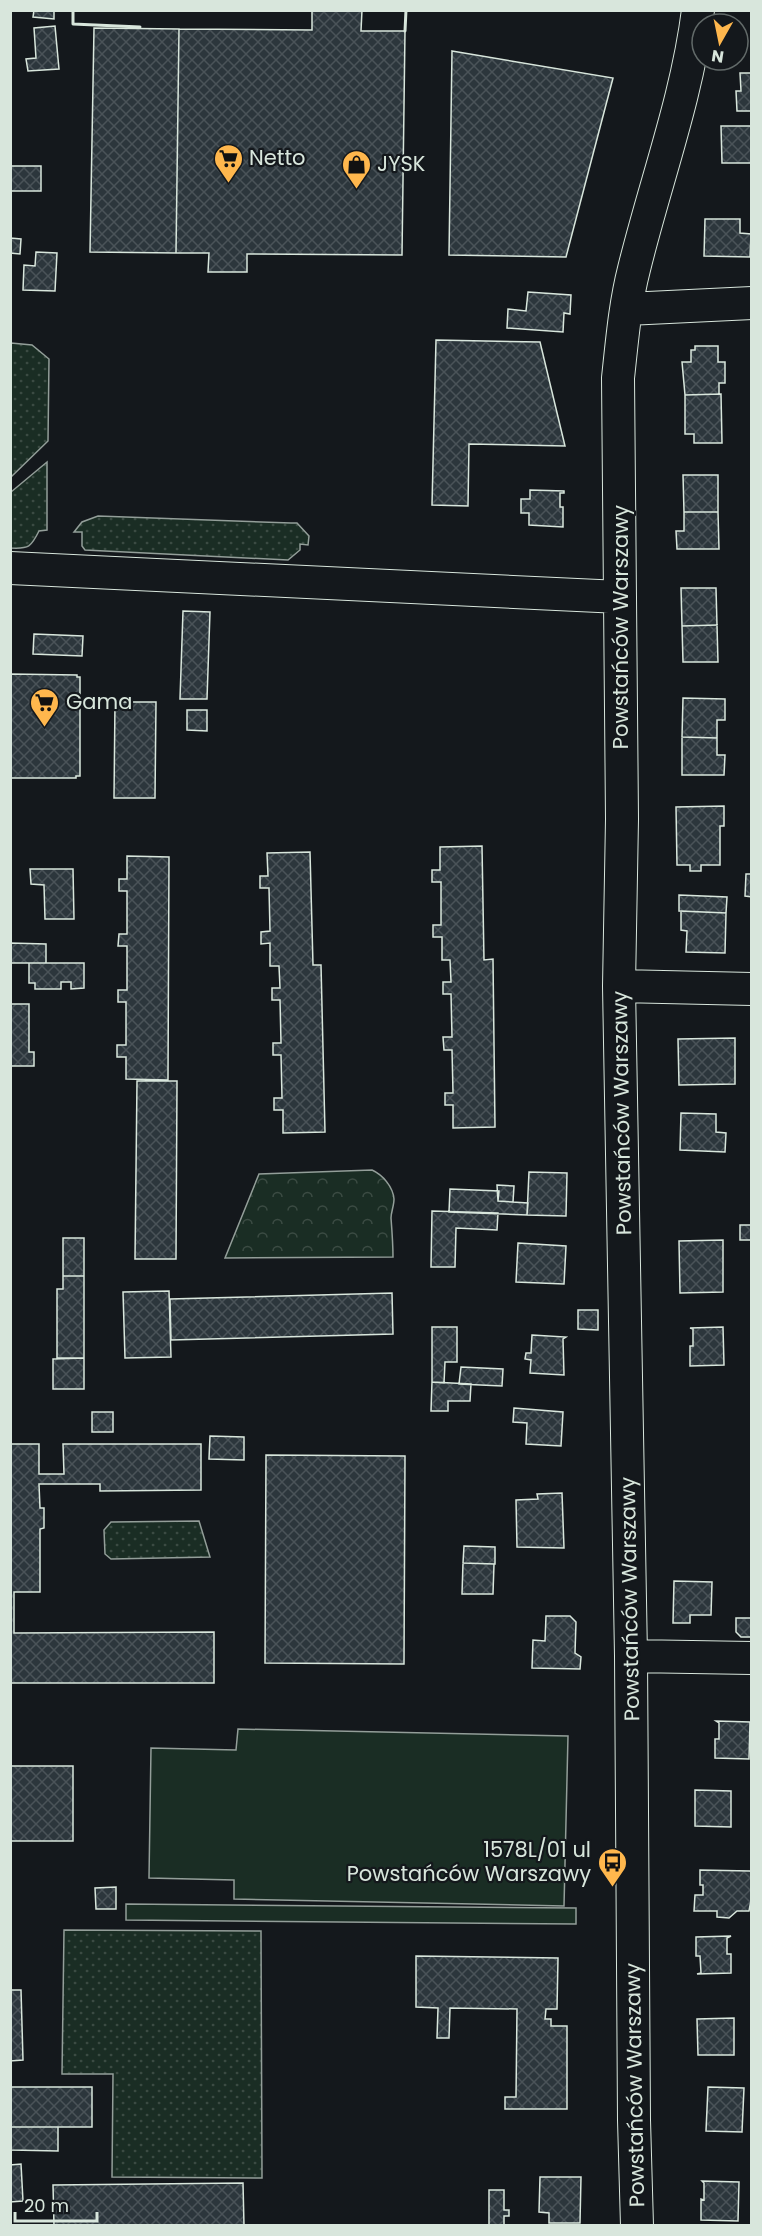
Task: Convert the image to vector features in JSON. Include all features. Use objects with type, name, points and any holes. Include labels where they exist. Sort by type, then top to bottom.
[{"type":"street","name":"Powstańców Warszawy","points":[[637,2226],[634,2120],[632,1656],[619,986],[622,819],[618,378],[633,271],[693,52],[698,10]]},
{"type":"street","points":[[627,309],[752,303]]},
{"type":"street","points":[[10,568],[620,597]]},
{"type":"street","points":[[619,986],[752,989]]},
{"type":"street","points":[[632,1656],[752,1658]]},
{"type":"green space","points":[[11,343],[32,345],[49,359],[48,441],[11,477]]},
{"type":"green space","points":[[47,462],[47,530],[39,531],[29,546],[11,548],[11,492]]},
{"type":"green space","points":[[98,516],[297,523],[309,536],[308,545],[300,544],[300,550],[288,560],[85,550],[82,546],[82,532],[74,532],[82,522]]},
{"type":"green space","points":[[372,1170],[387,1182],[392,1190],[394,1202],[391,1218],[393,1257],[225,1258],[259,1174]]},
{"type":"green space","points":[[199,1521],[210,1557],[111,1559],[105,1554],[104,1530],[111,1522]]},
{"type":"green space","points":[[238,1729],[568,1736],[564,1906],[234,1899],[234,1880],[149,1878],[151,1748],[236,1750]]},
{"type":"green space","points":[[126,1904],[576,1908],[576,1924],[126,1920]]},
{"type":"green space","points":[[64,1930],[261,1931],[262,2178],[112,2177],[113,2074],[62,2074]]},
{"type":"building","points":[[34,10],[54,10],[54,19],[33,17]]},
{"type":"building","points":[[312,10],[362,10],[361,31],[405,31],[402,255],[247,254],[247,272],[208,272],[209,253],[176,253],[179,29],[312,30]]},
{"type":"building","points":[[55,26],[59,69],[28,71],[26,59],[36,58],[34,28]]},
{"type":"building","points":[[94,28],[179,29],[176,253],[90,252]]},
{"type":"building","points":[[452,51],[613,78],[566,257],[449,255]]},
{"type":"building","points":[[740,73],[752,73],[752,111],[737,111],[736,91],[741,91]]},
{"type":"building","points":[[721,126],[752,126],[752,163],[722,163]]},
{"type":"building","points":[[10,166],[41,166],[41,191],[10,191]]},
{"type":"building","points":[[705,219],[740,219],[740,233],[751,234],[750,257],[704,256]]},
{"type":"building","points":[[10,238],[21,239],[20,254],[10,253]]},
{"type":"building","points":[[36,252],[57,253],[55,291],[23,290],[24,265],[35,266]]},
{"type":"building","points":[[528,292],[571,295],[570,314],[564,313],[563,332],[507,328],[508,309],[526,311]]},
{"type":"building","points":[[436,340],[540,342],[565,446],[469,444],[468,506],[432,505]]},
{"type":"building","points":[[695,346],[718,346],[718,362],[725,362],[725,383],[719,383],[719,394],[685,395],[682,362],[691,362],[691,350],[695,350]]},
{"type":"building","points":[[721,394],[722,443],[694,443],[694,434],[685,434],[685,395]]},
{"type":"building","points":[[683,475],[718,475],[718,512],[684,512]]},
{"type":"building","points":[[530,490],[564,491],[560,493],[563,527],[529,525],[529,513],[521,513],[521,499],[530,499]]},
{"type":"building","points":[[684,512],[718,512],[719,549],[677,549],[676,531],[684,531]]},
{"type":"building","points":[[681,588],[716,588],[717,625],[682,626]]},
{"type":"building","points":[[183,611],[210,612],[207,699],[180,699]]},
{"type":"building","points":[[717,625],[718,662],[683,662],[682,626]]},
{"type":"building","points":[[34,634],[83,636],[82,656],[33,654]]},
{"type":"building","name":"Gama","points":[[10,674],[77,675],[80,677],[80,776],[76,778],[10,778]]},
{"type":"building","points":[[683,698],[725,699],[725,720],[717,720],[717,738],[682,737]]},
{"type":"building","points":[[115,702],[156,702],[155,798],[114,798]]},
{"type":"building","points":[[187,710],[207,710],[207,731],[187,730]]},
{"type":"building","points":[[682,737],[717,738],[717,755],[725,755],[724,775],[682,775]]},
{"type":"building","points":[[724,806],[724,826],[720,826],[720,865],[701,865],[701,871],[690,871],[690,865],[677,865],[676,807]]},
{"type":"building","points":[[482,846],[484,960],[493,959],[495,1127],[453,1128],[453,1105],[445,1105],[445,1093],[453,1093],[452,1050],[444,1050],[443,1037],[452,1037],[451,994],[443,994],[443,982],[451,982],[450,960],[442,960],[442,937],[433,937],[433,925],[441,925],[441,882],[432,882],[432,870],[440,870],[440,847]]},
{"type":"building","points":[[310,852],[313,965],[321,965],[325,1132],[283,1133],[283,1110],[274,1110],[274,1098],[282,1098],[281,1055],[273,1055],[273,1043],[281,1043],[280,1000],[272,1000],[272,988],[280,988],[279,966],[270,966],[270,943],[261,944],[261,932],[270,931],[269,888],[260,888],[260,876],[268,876],[267,853]]},
{"type":"building","points":[[127,856],[169,857],[168,1080],[126,1079],[126,1057],[117,1057],[117,1045],[126,1045],[126,1002],[118,1002],[118,990],[127,990],[127,946],[118,946],[119,934],[127,934],[127,891],[119,891],[119,879],[127,879]]},
{"type":"building","points":[[30,869],[73,869],[74,919],[45,919],[44,885],[31,884]]},
{"type":"building","points":[[746,874],[752,874],[752,897],[745,896]]},
{"type":"building","points":[[679,895],[727,897],[726,913],[679,911]]},
{"type":"building","points":[[681,911],[726,913],[725,953],[686,952],[687,931],[681,930]]},
{"type":"building","points":[[10,943],[46,944],[46,963],[10,963]]},
{"type":"building","points":[[29,963],[84,963],[84,988],[71,989],[71,982],[61,982],[61,989],[35,989],[35,983],[29,983]]},
{"type":"building","points":[[10,1004],[29,1004],[29,1052],[34,1052],[34,1066],[10,1066]]},
{"type":"building","points":[[735,1038],[735,1084],[679,1085],[678,1039]]},
{"type":"building","points":[[137,1081],[177,1081],[176,1259],[135,1259]]},
{"type":"building","points":[[681,1113],[716,1114],[716,1132],[726,1133],[725,1152],[680,1150]]},
{"type":"building","points":[[529,1172],[567,1173],[566,1216],[527,1215]]},
{"type":"building","points":[[497,1185],[514,1186],[513,1202],[498,1201]]},
{"type":"building","points":[[450,1189],[499,1191],[498,1201],[528,1203],[527,1215],[449,1212]]},
{"type":"building","points":[[432,1211],[498,1213],[497,1230],[456,1228],[455,1267],[431,1267]]},
{"type":"building","points":[[740,1225],[752,1225],[752,1240],[740,1240]]},
{"type":"building","points":[[63,1238],[84,1238],[84,1276],[63,1276]]},
{"type":"building","points":[[723,1240],[723,1292],[680,1293],[679,1241]]},
{"type":"building","points":[[518,1243],[566,1246],[564,1284],[516,1282]]},
{"type":"building","points":[[63,1276],[84,1276],[84,1358],[57,1358],[57,1289],[63,1289]]},
{"type":"building","points":[[169,1291],[171,1357],[125,1358],[123,1292]]},
{"type":"building","points":[[392,1293],[393,1334],[171,1340],[170,1299]]},
{"type":"building","points":[[578,1310],[598,1310],[598,1330],[578,1329]]},
{"type":"building","points":[[432,1327],[457,1327],[457,1362],[445,1362],[444,1383],[432,1382]]},
{"type":"building","points":[[723,1327],[724,1365],[690,1366],[693,1329],[690,1328]]},
{"type":"building","points":[[532,1335],[566,1337],[563,1339],[564,1375],[530,1373],[531,1360],[525,1359],[526,1353],[531,1353]]},
{"type":"building","points":[[84,1358],[84,1389],[53,1389],[53,1359]]},
{"type":"building","points":[[461,1367],[503,1369],[502,1386],[459,1384]]},
{"type":"building","points":[[432,1382],[471,1384],[470,1401],[448,1401],[448,1411],[431,1411]]},
{"type":"building","points":[[514,1408],[563,1412],[561,1446],[526,1444],[527,1423],[513,1422]]},
{"type":"building","points":[[92,1412],[113,1412],[113,1432],[92,1432]]},
{"type":"building","points":[[210,1436],[244,1437],[244,1460],[209,1459]]},
{"type":"building","points":[[10,1444],[39,1444],[39,1474],[64,1474],[63,1444],[201,1444],[201,1490],[100,1491],[100,1484],[39,1484],[40,1508],[44,1508],[44,1528],[40,1529],[40,1592],[14,1592],[14,1633],[214,1632],[214,1683],[10,1683]]},
{"type":"building","points":[[266,1455],[405,1456],[404,1664],[265,1663]]},
{"type":"building","points":[[562,1493],[564,1548],[517,1547],[516,1500],[538,1499],[537,1494]]},
{"type":"building","points":[[464,1546],[495,1547],[495,1564],[463,1563]]},
{"type":"building","points":[[463,1563],[494,1564],[493,1594],[462,1594]]},
{"type":"building","points":[[674,1581],[712,1582],[711,1615],[690,1615],[690,1623],[673,1623]]},
{"type":"building","points":[[546,1616],[570,1616],[576,1622],[575,1653],[581,1657],[580,1669],[532,1668],[533,1640],[545,1641]]},
{"type":"building","points":[[736,1618],[752,1618],[752,1637],[741,1637],[736,1632]]},
{"type":"building","points":[[716,1721],[750,1722],[749,1759],[715,1758],[715,1739],[719,1739],[719,1723]]},
{"type":"building","points":[[10,1766],[73,1766],[73,1841],[10,1841]]},
{"type":"building","points":[[695,1790],[731,1791],[731,1827],[695,1826]]},
{"type":"building","points":[[700,1870],[750,1871],[752,1873],[752,1895],[749,1911],[737,1911],[729,1918],[717,1917],[717,1911],[694,1911],[695,1895],[703,1895]]},
{"type":"building","points":[[116,1887],[116,1909],[96,1909],[95,1888]]},
{"type":"building","points":[[731,1936],[727,1938],[727,1954],[731,1954],[731,1973],[697,1974],[701,1973],[700,1956],[696,1956],[696,1937]]},
{"type":"building","points":[[416,1956],[558,1958],[557,2009],[546,2009],[545,2019],[551,2019],[551,2026],[567,2026],[567,2109],[505,2109],[505,2097],[516,2097],[517,2009],[450,2008],[449,2038],[437,2038],[438,2008],[416,2007]]},
{"type":"building","points":[[10,1990],[21,1990],[23,2060],[10,2061]]},
{"type":"building","points":[[734,2018],[734,2055],[698,2055],[697,2019]]},
{"type":"building","points":[[10,2087],[92,2087],[92,2127],[10,2127]]},
{"type":"building","points":[[708,2087],[744,2088],[742,2132],[706,2131]]},
{"type":"building","points":[[11,2127],[58,2127],[58,2151],[11,2150]]},
{"type":"building","points":[[21,2164],[23,2201],[10,2202],[10,2165]]},
{"type":"building","points":[[540,2177],[581,2177],[580,2223],[549,2223],[549,2213],[539,2212]]},
{"type":"building","points":[[702,2181],[739,2182],[738,2221],[701,2220],[701,2199],[704,2200]]},
{"type":"building","points":[[243,2183],[244,2226],[54,2226],[53,2185]]},
{"type":"building","points":[[489,2190],[504,2190],[504,2210],[509,2210],[509,2216],[504,2216],[504,2226],[489,2226]]},
{"type":"wall","points":[[73,10],[73,24],[140,27]]},
{"type":"wall","points":[[405,31],[406,10]]},
{"type":"place","name":"Netto","points":[[228,184]]},
{"type":"place","name":"JYSK","points":[[356,190]]},
{"type":"place","name":"Gama","points":[[45,728]]},
{"type":"place","name":"1578L/01 ul Powstańców Warszawy","points":[[612,1888]]}]
